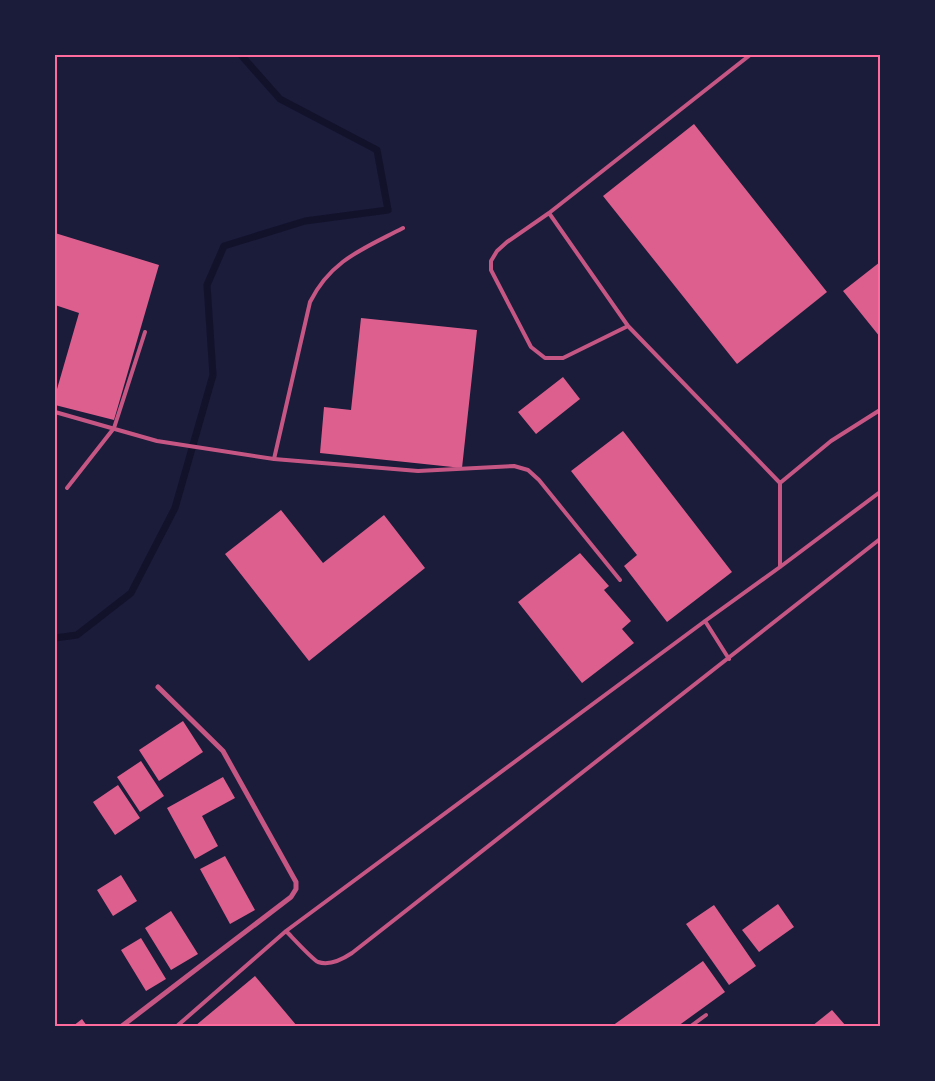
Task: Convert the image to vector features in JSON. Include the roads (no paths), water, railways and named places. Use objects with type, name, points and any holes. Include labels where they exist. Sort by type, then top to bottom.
[{"type":"street","points":[[122,1026],[291,897],[296,889],[296,882],[223,751],[158,687]]},
{"type":"lane","points":[[628,326],[562,358],[545,358],[531,348],[491,270],[491,261],[497,251],[507,242],[549,213],[750,55]]},
{"type":"lane","points":[[549,213],[628,326],[780,483],[780,568]]},
{"type":"lane","points":[[274,459],[310,302],[318,286],[336,266],[349,257],[403,228]]},
{"type":"lane","points":[[67,488],[114,428],[145,332]]},
{"type":"lane","points":[[780,483],[831,442],[880,410]]},
{"type":"lane","points":[[55,412],[157,442],[274,459],[418,471],[514,466],[528,470],[539,480],[620,580]]},
{"type":"lane","points":[[177,1026],[286,931],[705,621],[780,568],[880,492]]},
{"type":"lane","points":[[286,931],[318,962],[342,960],[880,539]]},
{"type":"lane","points":[[705,621],[729,659]]},
{"type":"lane","points":[[691,1026],[706,1014]]},
{"type":"waterway","points":[[55,638],[77,635],[131,593],[175,508],[213,375],[207,285],[224,246],[305,221],[388,210],[377,150],[280,99],[241,55]]}]
